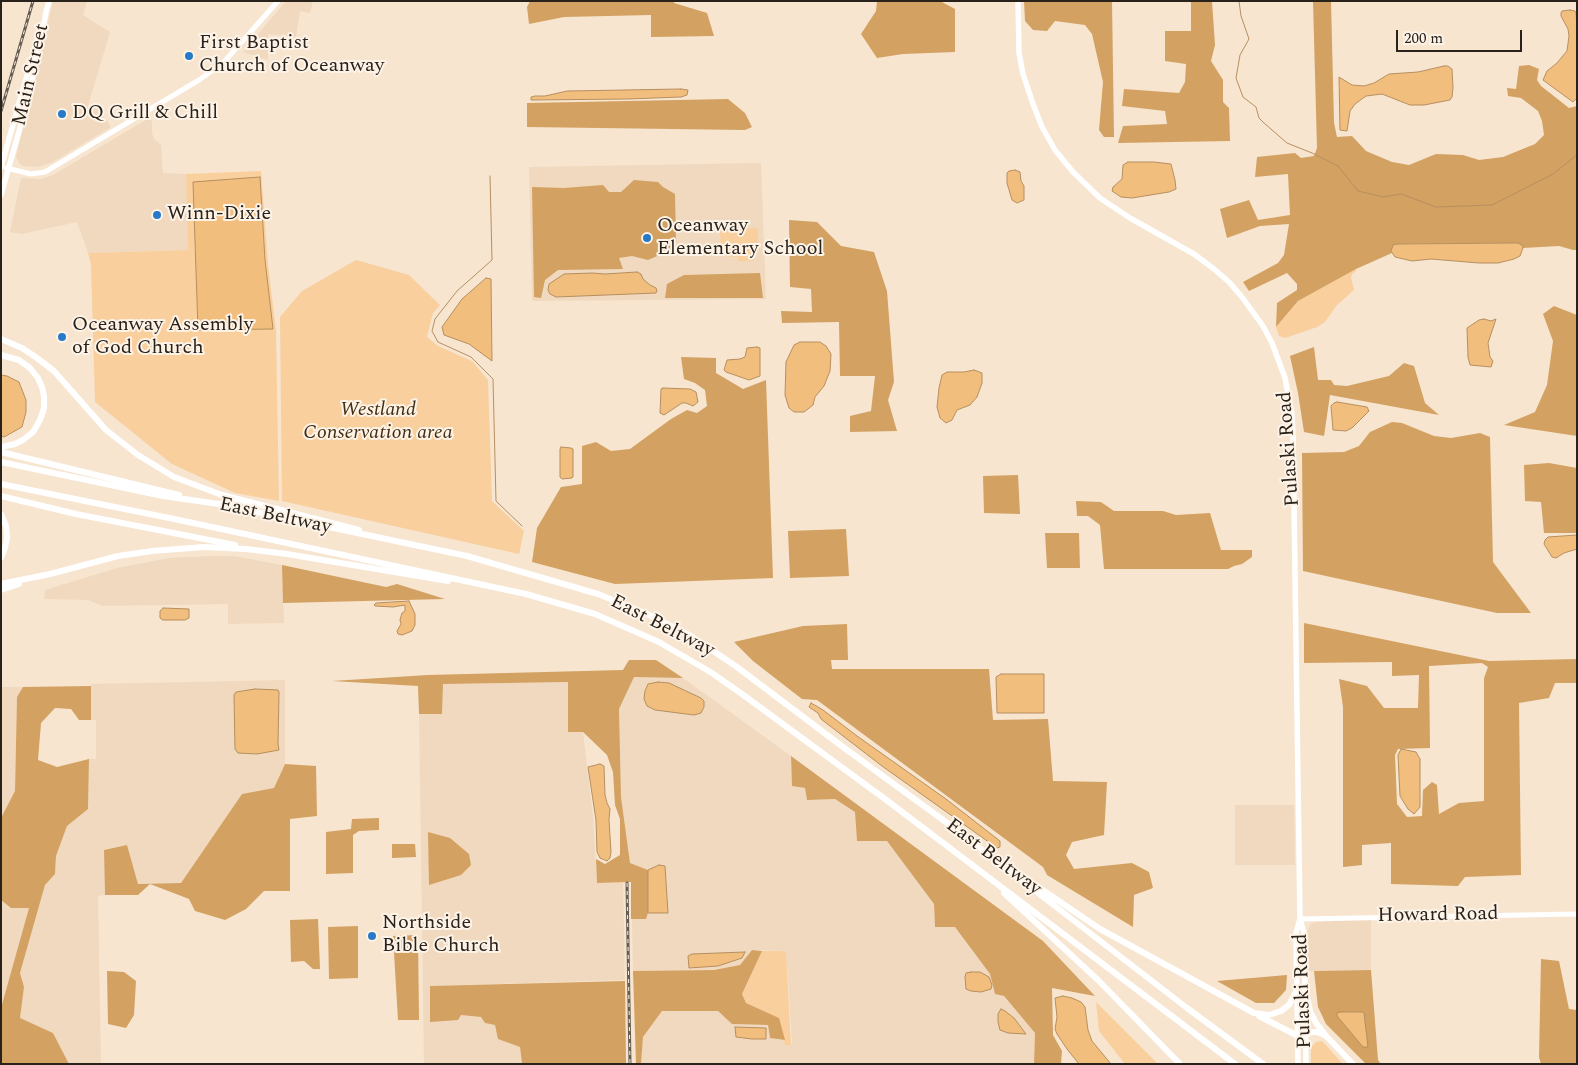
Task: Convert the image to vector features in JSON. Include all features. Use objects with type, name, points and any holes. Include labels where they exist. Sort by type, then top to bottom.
[{"type":"highway","points":[[1,340],[22,348],[54,371],[111,434],[138,455],[174,477],[209,491],[245,502],[467,556]]},
{"type":"highway","points":[[1,354],[18,360],[30,368],[38,378],[44,396],[44,408],[33,432],[16,444],[1,447]]},
{"type":"highway","points":[[1,452],[219,504]]},
{"type":"highway","name":"East Beltway","points":[[1,462],[163,496],[219,504],[467,556],[598,594],[647,614],[691,636],[737,667],[950,825],[1187,1008],[1263,1064]]},
{"type":"highway","name":"East Beltway","points":[[1,484],[544,598],[595,614],[659,642],[695,662],[742,694],[1235,1064]]},
{"type":"highway","points":[[1,496],[76,514],[286,554]]},
{"type":"highway","points":[[1,514],[6,526],[7,538],[1,558]]},
{"type":"highway","points":[[1,590],[50,574],[118,556],[152,551],[220,547],[246,548],[438,579],[487,585]]},
{"type":"highway","points":[[1,584],[50,574]]},
{"type":"highway","points":[[950,825],[1100,929],[1302,1040],[1311,1032],[1318,1032],[1327,1037]]},
{"type":"highway","points":[[975,867],[1098,980],[1180,1064]]},
{"type":"highway","points":[[1305,987],[1310,1011],[1316,1023],[1353,1064]]},
{"type":"highway","points":[[1254,1013],[1270,1015],[1281,1011],[1289,1005],[1297,990]]},
{"type":"main road","name":"Main Street","points":[[1,195],[29,96],[49,1]]},
{"type":"main road","name":"Pulaski Road","points":[[1018,1],[1019,52],[1023,74],[1032,104],[1055,150],[1080,180],[1100,198],[1130,218],[1194,254],[1229,282],[1263,326],[1272,343],[1285,378],[1292,414],[1293,436],[1300,919],[1304,933],[1305,987],[1302,1040],[1298,1064]]},
{"type":"main road","name":"Main Street","points":[[1,167],[46,13]]},
{"type":"main road","name":"Pulaski Road","points":[[1300,919],[1296,933],[1297,990],[1306,1064]]},
{"type":"street","points":[[1,167],[21,173],[34,174],[45,172],[55,167],[213,71],[231,55],[278,1]]},
{"type":"street","name":"Howard Road","points":[[1300,919],[1577,914]]},
{"type":"shaded area","points":[[53,1],[87,1],[83,15],[110,32],[88,106],[99,109],[111,127],[51,163],[37,167],[23,166],[16,157]]},
{"type":"shaded area","points":[[286,1],[313,1],[310,13],[300,11],[296,37],[268,34],[268,60],[243,52]]},
{"type":"shaded area","points":[[530,1],[674,1],[674,3],[707,13],[714,36],[651,37],[651,15],[564,17],[529,24],[527,7]]},
{"type":"shaded area","points":[[877,1],[940,1],[955,9],[955,52],[903,54],[877,58],[861,34],[876,11]]},
{"type":"shaded area","points":[[1024,1],[1112,1],[1114,137],[1104,137],[1099,130],[1103,82],[1092,34],[1085,25],[1055,21],[1047,31],[1033,30],[1025,21]]},
{"type":"shaded area","points":[[1191,1],[1212,1],[1215,45],[1211,61],[1223,80],[1223,102],[1229,108],[1230,141],[1118,143],[1123,126],[1167,124],[1165,111],[1122,106],[1124,89],[1179,93],[1185,82],[1186,64],[1165,61],[1165,31],[1191,31]]},
{"type":"shaded area","points":[[1313,1],[1331,1],[1334,123],[1337,137],[1352,136],[1366,151],[1392,162],[1409,165],[1436,154],[1463,155],[1479,160],[1503,157],[1535,144],[1544,135],[1538,111],[1521,98],[1508,96],[1507,88],[1516,89],[1519,66],[1529,65],[1539,69],[1537,80],[1541,86],[1569,108],[1577,106],[1577,250],[1559,246],[1523,248],[1518,243],[1397,244],[1391,251],[1392,253],[1356,269],[1298,301],[1276,327],[1277,303],[1297,290],[1297,284],[1287,273],[1249,291],[1243,282],[1278,263],[1284,255],[1289,224],[1260,226],[1227,238],[1220,209],[1249,200],[1258,220],[1290,215],[1288,174],[1255,177],[1257,157],[1295,153],[1301,158],[1314,156],[1317,148]]},
{"type":"shaded area","points":[[1570,10],[1576,13],[1577,26],[1577,98],[1573,102],[1543,80],[1547,71],[1567,51],[1568,29],[1561,13],[1562,11]]},
{"type":"shaded area","points":[[1444,66],[1452,69],[1453,88],[1450,100],[1424,105],[1410,105],[1382,94],[1366,96],[1355,104],[1350,111],[1347,131],[1340,130],[1339,77],[1352,85],[1364,86],[1374,83],[1389,74],[1418,72]]},
{"type":"shaded area","points":[[688,90],[687,95],[681,97],[628,99],[531,100],[531,97],[535,96],[545,96],[567,91]]},
{"type":"shaded area","points":[[728,99],[745,113],[752,127],[745,130],[527,127],[527,103]]},
{"type":"shaded area","points":[[149,118],[152,121],[154,139],[161,145],[163,173],[186,174],[189,250],[88,253],[77,222],[22,234],[10,232],[21,178],[41,179],[53,175]]},
{"type":"shaded area","points":[[1128,162],[1171,164],[1176,189],[1169,192],[1132,198],[1121,197],[1112,191],[1113,187],[1122,179],[1123,165]]},
{"type":"shaded area","name":"Oceanway Elementary School","points":[[761,163],[766,299],[532,301],[529,167]]},
{"type":"shaded area","points":[[1015,170],[1020,172],[1021,181],[1024,186],[1024,200],[1017,203],[1012,200],[1007,183],[1007,173]]},
{"type":"shaded area","points":[[260,177],[265,260],[273,329],[198,330],[193,182]]},
{"type":"shaded area","points":[[634,180],[658,182],[675,194],[676,242],[671,250],[648,260],[632,256],[619,258],[623,269],[558,270],[545,280],[541,298],[534,297],[532,187],[564,188],[603,185],[609,192],[621,192]]},
{"type":"shaded area","points":[[789,220],[817,222],[841,246],[874,252],[887,291],[894,382],[888,400],[897,431],[850,432],[850,416],[871,411],[875,376],[840,376],[839,322],[782,323],[781,311],[812,312],[811,289],[790,287]]},
{"type":"shaded area","points":[[1518,243],[1523,246],[1520,256],[1498,263],[1431,259],[1412,261],[1395,257],[1391,251],[1393,245],[1397,244]]},
{"type":"shaded area","points":[[637,272],[650,285],[656,288],[656,293],[556,297],[550,294],[548,290],[549,284],[564,274]]},
{"type":"shaded area","points":[[760,273],[763,298],[665,298],[667,284],[684,275]]},
{"type":"shaded area","points":[[486,278],[491,279],[492,361],[469,344],[444,335],[442,327],[462,299]]},
{"type":"shaded area","points":[[1554,306],[1577,315],[1577,436],[1504,425],[1535,412],[1547,385],[1553,341],[1543,314]]},
{"type":"shaded area","points":[[1484,319],[1491,321],[1496,319],[1488,343],[1490,357],[1493,361],[1491,367],[1470,365],[1468,357],[1467,328]]},
{"type":"shaded area","points":[[800,342],[820,342],[826,346],[831,354],[830,371],[824,386],[815,397],[813,405],[804,412],[794,412],[789,408],[785,395],[786,362],[794,345]]},
{"type":"shaded area","points":[[1314,347],[1318,380],[1331,380],[1334,385],[1347,386],[1389,376],[1404,363],[1414,366],[1425,403],[1439,415],[1330,395],[1324,436],[1304,432],[1290,356]]},
{"type":"shaded area","points":[[747,348],[760,348],[760,376],[749,380],[724,370],[727,360],[745,357]]},
{"type":"shaded area","points":[[681,357],[716,358],[716,373],[743,389],[766,380],[773,578],[615,584],[532,562],[537,528],[561,487],[582,484],[582,446],[596,442],[611,451],[630,449],[671,419],[687,410],[697,413],[707,406],[705,390],[695,383],[684,379]]},
{"type":"shaded area","points":[[974,370],[982,373],[982,383],[977,397],[970,405],[957,410],[952,420],[946,423],[940,418],[937,407],[942,375],[947,372]]},
{"type":"shaded area","points":[[1,375],[19,382],[26,400],[26,412],[22,427],[4,437],[1,436]]},
{"type":"shaded area","points":[[661,389],[690,389],[696,392],[698,402],[693,406],[682,403],[664,415],[660,413]]},
{"type":"shaded area","points":[[1337,402],[1367,407],[1369,411],[1352,428],[1346,431],[1333,430],[1331,406]]},
{"type":"shaded area","points":[[1392,422],[1402,423],[1434,436],[1451,438],[1480,433],[1490,437],[1493,562],[1531,613],[1497,613],[1303,571],[1302,453],[1344,452],[1359,446],[1370,432]]},
{"type":"shaded area","points":[[561,447],[573,449],[572,478],[562,479],[560,477]]},
{"type":"shaded area","points":[[1549,463],[1577,468],[1577,533],[1544,533],[1541,502],[1525,501],[1524,465]]},
{"type":"shaded area","points":[[1018,475],[1020,514],[984,513],[983,476]]},
{"type":"shaded area","points":[[1076,501],[1101,502],[1114,511],[1163,511],[1176,515],[1210,513],[1221,550],[1252,550],[1252,557],[1242,564],[1228,569],[1104,569],[1100,525],[1088,516],[1077,516]]},
{"type":"shaded area","points":[[846,529],[849,576],[790,578],[788,531]]},
{"type":"shaded area","points":[[1045,533],[1079,533],[1080,568],[1047,568]]},
{"type":"shaded area","points":[[1577,535],[1577,549],[1556,558],[1552,557],[1544,544],[1548,537]]},
{"type":"shaded area","points":[[234,556],[282,565],[284,623],[228,624],[228,604],[103,606],[88,600],[44,599],[45,590],[117,568],[169,558]]},
{"type":"shaded area","points":[[282,565],[386,587],[397,584],[445,599],[283,603]]},
{"type":"shaded area","points":[[409,601],[415,614],[415,625],[412,631],[402,635],[398,634],[397,631],[401,624],[402,613],[405,611],[405,605],[393,607],[374,605],[376,603]]},
{"type":"shaded area","points":[[163,608],[189,609],[189,618],[185,620],[163,620],[160,618],[160,611]]},
{"type":"shaded area","points":[[1304,623],[1489,661],[1577,659],[1577,683],[1555,683],[1549,698],[1519,703],[1521,875],[1465,877],[1458,886],[1391,884],[1391,843],[1362,845],[1362,865],[1343,867],[1343,707],[1339,679],[1367,686],[1384,708],[1418,708],[1419,675],[1392,676],[1392,662],[1304,663]],"holes":[[[1482,663],[1488,667],[1484,678],[1484,801],[1459,803],[1439,814],[1437,785],[1432,782],[1423,790],[1422,816],[1407,817],[1397,804],[1395,755],[1398,749],[1430,748],[1429,666]]]},
{"type":"shaded area","points":[[847,624],[848,660],[831,660],[832,669],[989,669],[993,720],[1048,719],[1053,781],[1107,782],[1104,835],[1072,842],[1066,855],[1074,869],[1132,863],[1149,872],[1153,888],[1134,895],[1133,927],[1047,875],[1043,867],[817,700],[802,699],[753,661],[734,642],[803,626]]},
{"type":"shaded area","points":[[629,660],[656,660],[683,678],[634,677],[619,709],[621,797],[630,863],[648,870],[648,913],[646,919],[631,919],[631,882],[597,883],[596,859],[605,864],[620,855],[620,819],[615,805],[613,772],[607,755],[583,732],[568,732],[568,682],[443,684],[442,714],[419,714],[418,686],[332,681],[428,675],[623,670]]},
{"type":"shaded area","points":[[1001,674],[1044,674],[1044,713],[997,713],[996,677]]},
{"type":"shaded area","points":[[634,677],[683,678],[791,756],[792,786],[805,788],[807,800],[835,799],[855,812],[857,841],[887,841],[934,904],[935,927],[955,927],[990,974],[995,994],[1004,996],[1035,1033],[1034,1064],[641,1064],[643,1037],[662,1011],[718,1011],[732,1024],[768,1025],[770,1038],[785,1040],[791,1045],[792,1043],[787,966],[783,951],[752,950],[740,965],[714,970],[633,971],[632,919],[646,919],[648,913],[667,913],[659,865],[648,870],[630,863],[621,797],[619,709]]},
{"type":"shaded area","points":[[285,680],[285,764],[274,788],[242,794],[181,883],[138,884],[127,846],[104,850],[105,895],[98,896],[101,1064],[69,1064],[53,1033],[19,1018],[24,987],[20,973],[45,885],[55,874],[56,856],[67,826],[88,809],[89,759],[96,759],[96,720],[91,720],[91,684]]},
{"type":"shaded area","points":[[568,682],[568,732],[583,732],[593,816],[597,883],[623,883],[625,980],[430,986],[461,1015],[481,1017],[485,1023],[495,1025],[499,1039],[520,1046],[522,1063],[424,1064],[419,714],[442,714],[443,684]]},
{"type":"shaded area","points":[[658,682],[669,683],[701,698],[704,701],[704,707],[701,713],[694,715],[655,710],[647,706],[644,699],[648,684]]},
{"type":"shaded area","points":[[91,686],[91,720],[79,720],[71,709],[55,708],[41,723],[38,760],[57,767],[89,759],[88,809],[67,826],[56,856],[55,874],[45,885],[20,973],[24,987],[20,1018],[53,1033],[69,1064],[1,1064],[1,1008],[29,908],[11,908],[1,900],[1,818],[15,791],[17,697],[23,687]]},
{"type":"shaded area","points":[[1,687],[23,687],[17,697],[15,791],[1,818]]},
{"type":"shaded area","points":[[255,689],[278,690],[279,692],[279,750],[257,754],[238,753],[235,749],[234,695],[236,692]]},
{"type":"shaded area","points":[[811,703],[946,799],[1000,841],[1000,847],[997,848],[882,766],[821,719],[818,713],[809,707]]},
{"type":"shaded area","points":[[1401,749],[1416,752],[1420,759],[1420,807],[1414,814],[1408,809],[1400,796],[1398,755]]},
{"type":"shaded area","points":[[791,756],[1043,941],[1095,996],[1052,988],[1053,1035],[1062,1051],[1061,1064],[1034,1064],[1035,1033],[1004,996],[995,994],[990,974],[955,927],[935,927],[934,904],[887,841],[857,841],[855,812],[835,799],[807,800],[805,788],[792,786]]},
{"type":"shaded area","points":[[285,764],[316,766],[317,816],[290,819],[290,891],[264,891],[246,909],[225,920],[195,911],[189,899],[150,884],[138,895],[105,895],[104,850],[127,845],[138,884],[181,883],[242,794],[274,788]]},
{"type":"shaded area","points":[[600,764],[604,766],[605,795],[610,809],[611,852],[610,858],[607,861],[600,858],[597,852],[596,820],[588,767]]},
{"type":"shaded area","points":[[1235,805],[1294,805],[1295,865],[1235,865]]},
{"type":"shaded area","points":[[379,818],[379,830],[359,831],[353,835],[353,873],[326,874],[326,832],[351,829],[352,819]]},
{"type":"shaded area","points":[[428,832],[450,838],[469,854],[471,865],[461,875],[429,885]]},
{"type":"shaded area","points":[[392,844],[415,844],[416,857],[392,858]]},
{"type":"shaded area","points":[[659,865],[665,866],[668,913],[648,913],[648,870]]},
{"type":"shaded area","points":[[1,900],[11,908],[29,908],[1,1008]]},
{"type":"shaded area","points":[[318,919],[320,969],[313,969],[304,961],[291,962],[290,920]]},
{"type":"shaded area","points":[[1371,919],[1371,970],[1307,971],[1307,932],[1311,924],[1316,922]]},
{"type":"shaded area","points":[[358,926],[358,978],[329,979],[328,927]]},
{"type":"shaded area","points":[[418,935],[419,1020],[398,1020],[393,936]]},
{"type":"shaded area","points":[[752,950],[762,951],[742,994],[746,1003],[779,1018],[785,1040],[770,1038],[768,1025],[732,1024],[718,1011],[662,1011],[643,1037],[641,1064],[636,1064],[633,971],[714,970],[740,965]]},
{"type":"shaded area","points":[[745,952],[742,958],[718,966],[689,968],[688,956],[692,954]]},
{"type":"shaded area","points":[[1541,959],[1559,961],[1569,1009],[1577,1010],[1577,1064],[1541,1064],[1539,1057]]},
{"type":"shaded area","points":[[1371,970],[1378,1060],[1381,1064],[1366,1064],[1326,1024],[1318,1007],[1314,971]]},
{"type":"shaded area","points":[[107,971],[124,972],[136,981],[134,1015],[126,1028],[108,1024]]},
{"type":"shaded area","points":[[980,972],[989,977],[992,985],[991,989],[981,992],[966,989],[966,973]]},
{"type":"shaded area","points":[[1287,975],[1286,990],[1274,1003],[1256,1003],[1217,981]]},
{"type":"shaded area","points":[[625,981],[626,1064],[507,1064],[522,1063],[520,1047],[498,1039],[495,1025],[485,1023],[481,1017],[461,1015],[458,1020],[430,1022],[430,986]]},
{"type":"shaded area","points":[[1063,996],[1081,1002],[1085,1007],[1088,1030],[1092,1041],[1111,1064],[1079,1064],[1067,1049],[1055,1029],[1057,1017],[1055,998]]},
{"type":"shaded area","points":[[1001,1009],[1014,1018],[1026,1034],[1008,1033],[1000,1030],[998,1014]]},
{"type":"shaded area","points":[[1337,1013],[1364,1013],[1368,1047],[1363,1047],[1337,1016]]},
{"type":"shaded area","points":[[735,1027],[766,1028],[766,1039],[736,1037]]},
{"type":"green space","points":[[261,171],[268,264],[276,331],[279,501],[235,493],[172,464],[95,402],[91,265],[88,253],[188,250],[186,174]]},
{"type":"green space","points":[[758,228],[758,252],[754,252],[754,261],[738,261],[738,257],[721,256],[720,229]]},
{"type":"green space","name":"Westland Conservation area","points":[[356,260],[409,275],[440,305],[433,313],[427,337],[438,346],[472,361],[488,380],[492,501],[524,531],[519,554],[282,501],[280,317],[302,291]]},
{"type":"green space","points":[[1356,269],[1351,278],[1354,290],[1337,305],[1325,322],[1317,327],[1285,338],[1279,336],[1276,327],[1298,301]]},
{"type":"green space","points":[[762,951],[783,951],[786,953],[791,1045],[785,1045],[778,1018],[746,1003],[742,994]]},
{"type":"green space","points":[[1096,1002],[1158,1064],[1125,1064],[1099,1031]]},
{"type":"green space","points":[[1322,1041],[1343,1064],[1311,1064],[1311,1047],[1316,1042]]},
{"type":"waterway","points":[[1239,1],[1241,16],[1249,39],[1240,55],[1236,78],[1243,97],[1256,107],[1259,118],[1287,143],[1338,166],[1358,191],[1383,197],[1401,194],[1436,207],[1492,205],[1553,174],[1577,155]]},
{"type":"waterway","points":[[490,176],[492,260],[457,291],[435,319],[432,331],[438,342],[471,357],[493,379],[496,501],[522,526]]},
{"type":"railway","points":[[1,111],[33,1]]},
{"type":"railway","points":[[627,883],[630,1064]]},
{"type":"place","name":"First Baptist Church of Oceanway","points":[[189,56]]},
{"type":"place","name":"DQ Grill & Chill","points":[[62,114]]},
{"type":"place","name":"Winn-Dixie","points":[[157,215]]},
{"type":"place","name":"Oceanway Elementary School","points":[[647,238]]},
{"type":"place","name":"Oceanway Assembly of God Church","points":[[62,337]]},
{"type":"place","name":"Northside Bible Church","points":[[372,936]]}]
